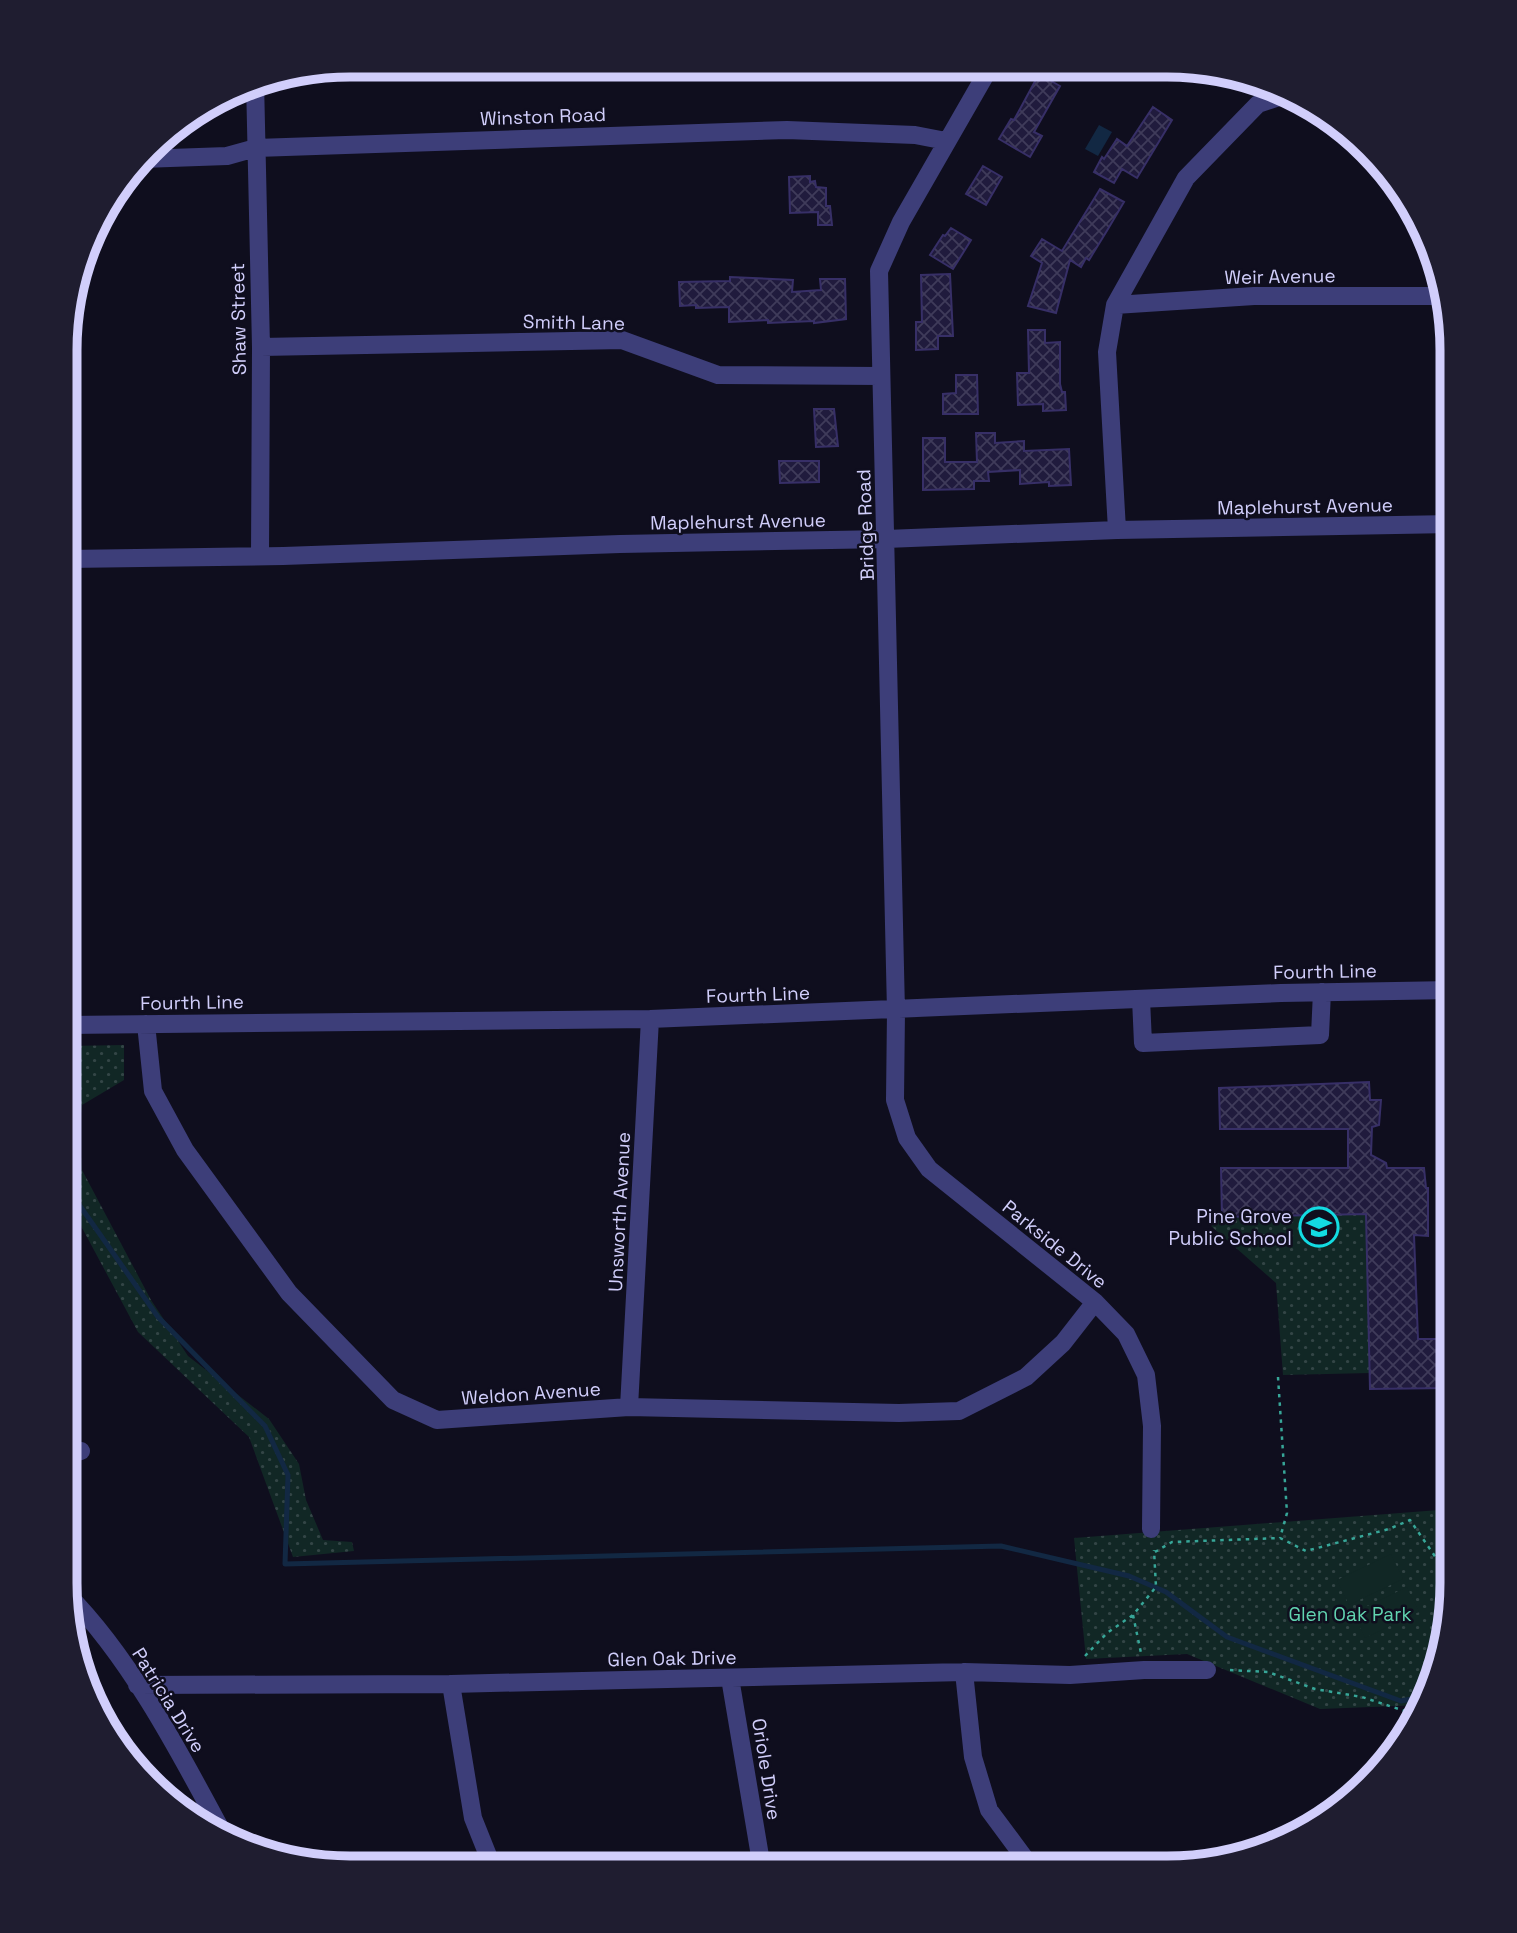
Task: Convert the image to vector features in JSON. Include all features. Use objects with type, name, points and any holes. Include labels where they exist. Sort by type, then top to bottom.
[{"type":"street","name":"Bridge Road","points":[[896,1011],[878,271],[901,222],[984,77]]},
{"type":"street","name":"Shaw Street","points":[[255,94],[261,347],[260,556]]},
{"type":"street","points":[[1117,530],[1107,352],[1115,305],[1186,178],[1258,104],[1274,99]]},
{"type":"street","name":"Winston Road","points":[[156,159],[227,156],[256,148],[787,130],[915,135],[946,141]]},
{"type":"street","name":"Weir Avenue","points":[[1115,305],[1254,296],[1435,296]]},
{"type":"street","name":"Smith Lane","points":[[261,347],[622,340],[718,375],[881,376]]},
{"type":"street","name":"Maplehurst Avenue","points":[[77,559],[260,556],[606,544],[886,540],[1117,530],[1440,524]]},
{"type":"street","name":"Fourth Line","points":[[77,1025],[650,1019],[1322,992],[1440,990]]},
{"type":"street","points":[[1141,999],[1143,1043],[1320,1035],[1322,992]]},
{"type":"street","name":"Parkside Drive","points":[[896,1011],[895,1100],[907,1138],[929,1169],[1095,1302],[1126,1334],[1146,1375],[1152,1426],[1151,1529]]},
{"type":"street","name":"Unsworth Avenue","points":[[629,1407],[650,1019]]},
{"type":"street","name":"Weldon Avenue","points":[[146,1024],[153,1091],[185,1150],[289,1293],[393,1400],[437,1420],[629,1407],[899,1413],[959,1411],[1026,1377],[1063,1343],[1095,1302]]},
{"type":"street","name":"Patricia Drive","points":[[78,1605],[137,1685],[215,1820]]},
{"type":"street","name":"Glen Oak Drive","points":[[137,1685],[451,1684],[964,1672],[1070,1675],[1144,1670],[1207,1670]]},
{"type":"street","points":[[964,1672],[973,1757],[989,1810],[1023,1856]]},
{"type":"street","name":"Oriole Drive","points":[[730,1678],[760,1856]]},
{"type":"street","points":[[451,1684],[473,1818],[488,1856]]},
{"type":"path","points":[[1278,1377],[1287,1513],[1280,1538]]},
{"type":"path","points":[[1155,1552],[1172,1542],[1280,1538],[1306,1551],[1389,1529],[1410,1520],[1440,1564]]},
{"type":"path","points":[[1070,1675],[1093,1644],[1133,1615],[1156,1587],[1151,1529]]},
{"type":"path","points":[[1133,1615],[1144,1670]]},
{"type":"path","points":[[1230,1670],[1268,1672],[1315,1689],[1362,1697],[1408,1712]]},
{"type":"green space","points":[[124,1045],[124,1080],[82,1105],[79,1131],[82,1170],[151,1300],[188,1356],[269,1419],[299,1464],[306,1500],[323,1540],[352,1542],[354,1551],[293,1557],[249,1437],[138,1332],[77,1218],[77,1046]]},
{"type":"green space","points":[[1366,1214],[1370,1373],[1283,1375],[1276,1283],[1211,1226],[1222,1217]]},
{"type":"green space","name":"Glen Oak Park","points":[[1440,1510],[1438,1619],[1426,1671],[1412,1704],[1320,1709],[1187,1654],[1086,1659],[1074,1538]]},
{"type":"green space","points":[[1391,1554],[1403,1579],[1349,1605],[1337,1580]]},
{"type":"green space","points":[[1407,1587],[1419,1612],[1365,1638],[1353,1613]]},
{"type":"water","points":[[1099,125],[1112,132],[1098,156],[1085,149]]},
{"type":"building","points":[[1037,77],[1044,77],[1060,86],[1034,132],[1042,136],[1030,157],[999,139],[1011,119],[1014,120]]},
{"type":"building","points":[[1153,107],[1172,120],[1137,178],[1122,169],[1114,183],[1094,172],[1117,139],[1127,146]]},
{"type":"building","points":[[983,166],[1002,177],[986,205],[966,194]]},
{"type":"building","points":[[810,176],[810,182],[815,181],[816,187],[826,188],[826,206],[830,206],[832,225],[818,225],[818,212],[790,213],[789,177]]},
{"type":"building","points":[[1100,189],[1124,202],[1089,260],[1086,258],[1081,267],[1070,260],[1056,313],[1028,306],[1042,263],[1031,256],[1042,239],[1062,251]]},
{"type":"building","points":[[951,228],[971,240],[953,269],[930,255]]},
{"type":"building","points":[[950,274],[953,336],[938,336],[938,349],[916,350],[916,322],[922,322],[921,275]]},
{"type":"building","points":[[730,277],[793,280],[792,292],[821,290],[820,279],[845,279],[846,319],[814,323],[768,323],[768,320],[729,322],[729,307],[680,306],[679,282],[730,281]]},
{"type":"building","points":[[1028,330],[1045,330],[1045,343],[1060,342],[1060,384],[1062,392],[1065,392],[1066,410],[1043,411],[1043,404],[1018,405],[1017,373],[1029,373]]},
{"type":"building","points":[[956,375],[977,375],[978,414],[943,414],[943,394],[956,393]]},
{"type":"building","points":[[814,409],[834,409],[838,446],[816,447]]},
{"type":"building","points":[[976,433],[995,433],[995,443],[1024,441],[1024,451],[1069,449],[1071,485],[1049,486],[1049,482],[1020,484],[1020,470],[988,472],[989,481],[974,481],[974,489],[923,490],[923,438],[945,438],[945,462],[977,462]]},
{"type":"building","points":[[779,461],[819,461],[819,482],[780,483]]},
{"type":"building","name":"Pine Grove Public School","points":[[1369,1082],[1370,1100],[1381,1100],[1379,1125],[1372,1127],[1371,1155],[1386,1163],[1387,1168],[1424,1168],[1428,1188],[1428,1236],[1414,1235],[1418,1339],[1440,1339],[1440,1388],[1370,1389],[1366,1214],[1222,1217],[1221,1168],[1348,1168],[1348,1129],[1220,1129],[1219,1088]]},
{"type":"waterway","points":[[77,1202],[158,1317],[265,1426],[288,1475],[285,1564],[1001,1546],[1129,1576],[1166,1592],[1227,1637],[1401,1701],[1414,1698]]},
{"type":"place","name":"Pine Grove Public School","points":[[1319,1227]]}]
